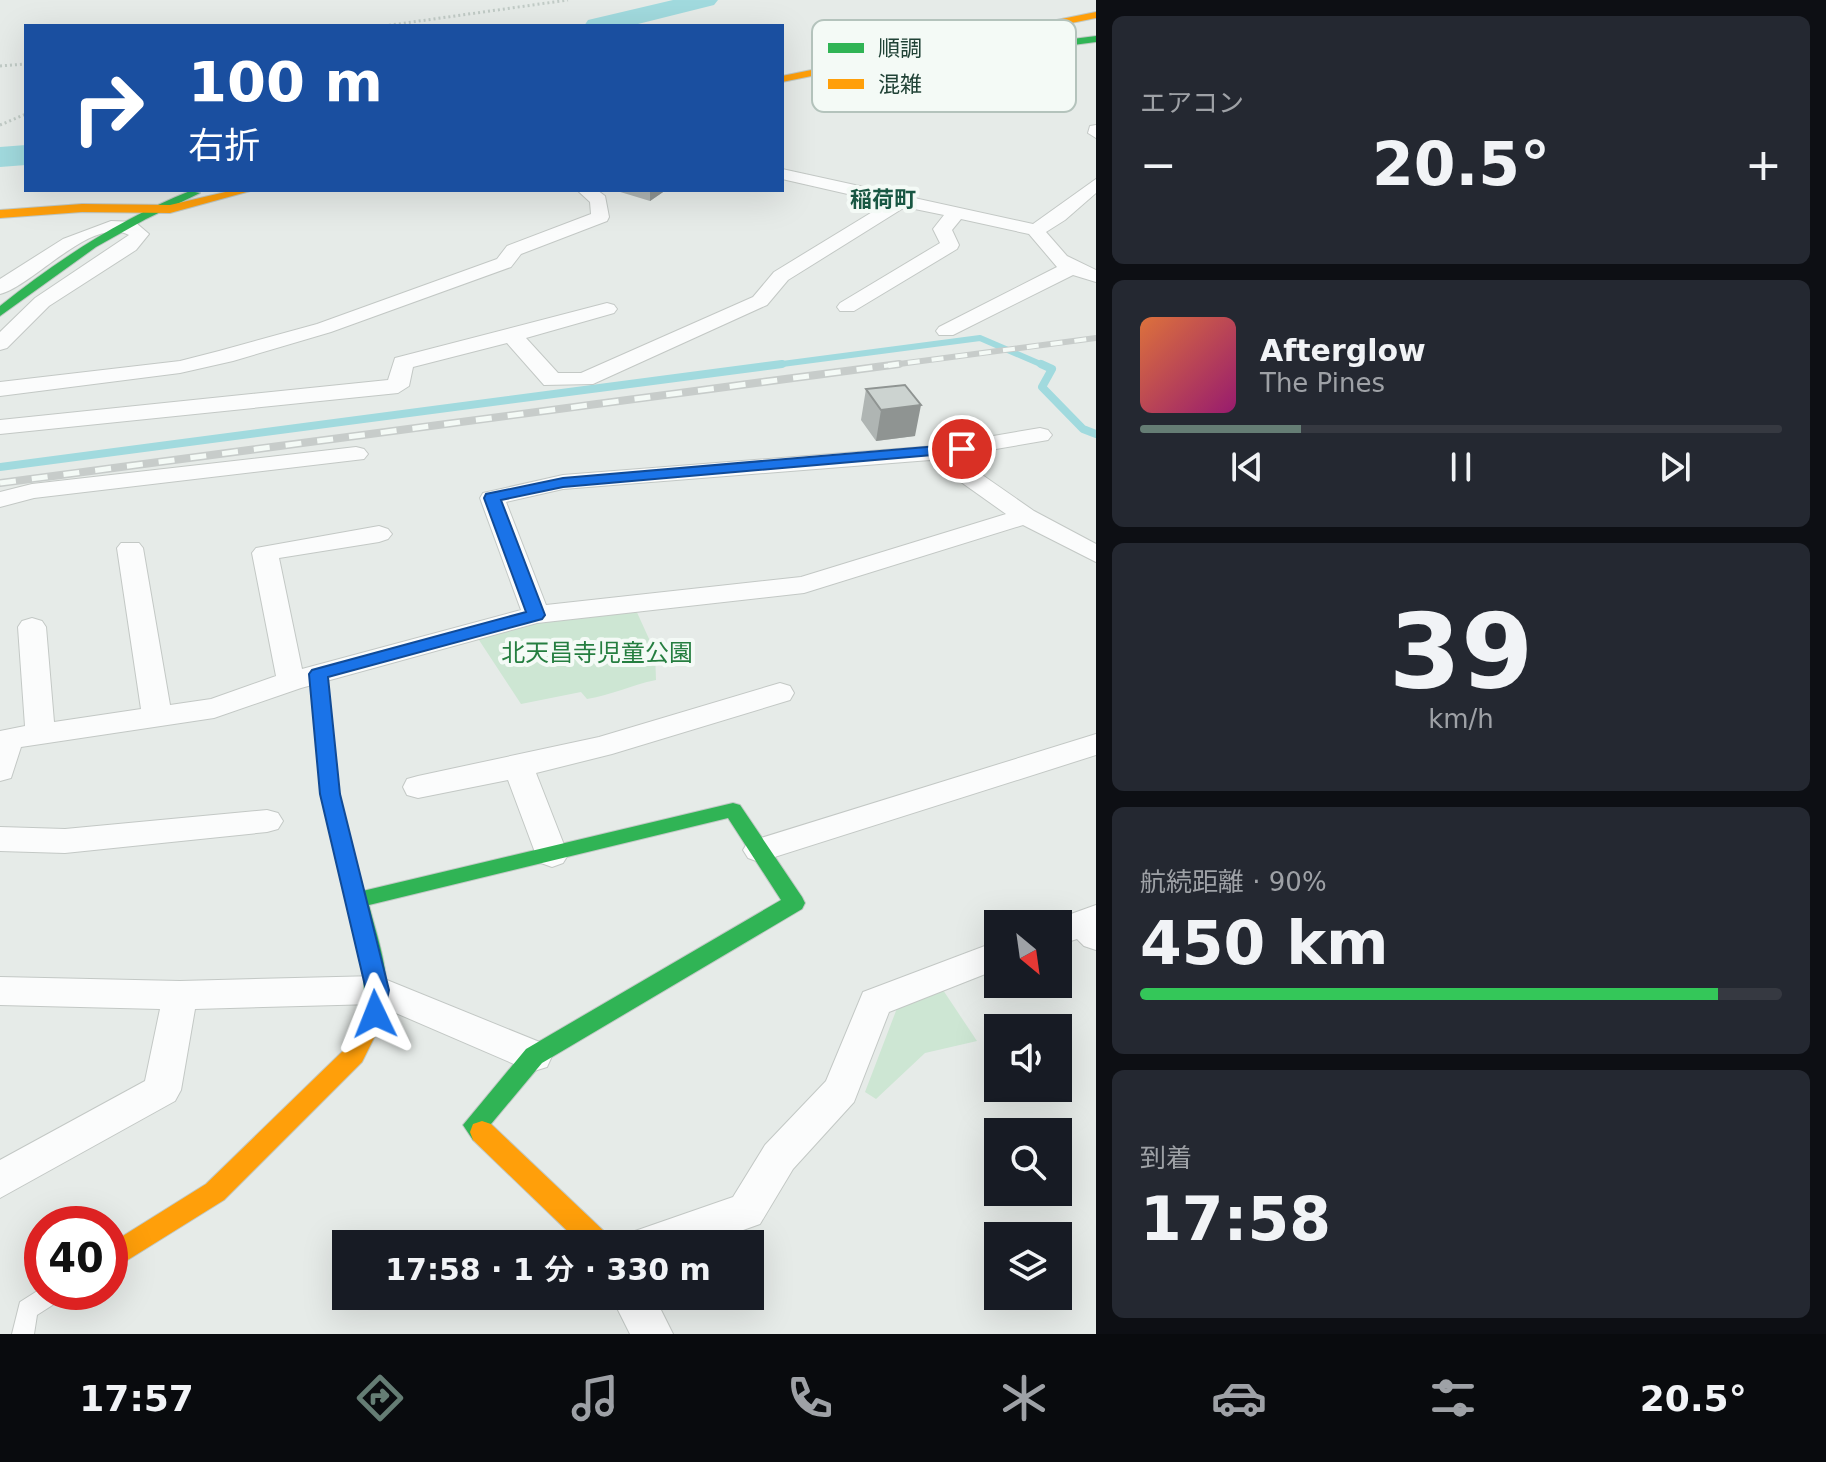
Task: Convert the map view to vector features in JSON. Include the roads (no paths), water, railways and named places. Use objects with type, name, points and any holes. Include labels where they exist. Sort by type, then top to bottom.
[{"type":"street","points":[[1031,20],[1096,6]]},
{"type":"street","points":[[1067,20],[1096,15]]},
{"type":"street","points":[[1076,42],[1096,39]]},
{"type":"street","points":[[784,67],[812,62]]},
{"type":"street","points":[[784,78],[812,71]]},
{"type":"street","points":[[784,174],[1036,230],[1051,253],[1069,269],[1096,276]]},
{"type":"street","points":[[1036,230],[1059,216],[1096,184]]},
{"type":"street","points":[[0,204],[63,198],[161,198],[194,192]]},
{"type":"street","points":[[0,312],[64,260],[147,221],[153,210],[197,192]]},
{"type":"street","points":[[0,214],[112,208],[153,210],[185,206],[240,192]]},
{"type":"street","points":[[0,389],[180,367],[324,328],[504,263],[514,250],[600,217],[599,200],[589,192]]},
{"type":"street","points":[[0,288],[33,263],[103,227],[131,227],[228,195]]},
{"type":"street","points":[[131,198],[143,201],[153,210]]},
{"type":"street","points":[[512,335],[552,380],[585,379],[760,301],[781,276],[902,201]]},
{"type":"street","points":[[0,344],[42,302],[137,240],[140,234],[131,227],[129,214],[112,208]]},
{"type":"street","points":[[847,307],[950,245],[942,229],[958,211]]},
{"type":"street","points":[[946,331],[1069,269]]},
{"type":"street","points":[[0,427],[398,386],[403,363],[607,309]]},
{"type":"street","points":[[536,615],[492,498],[563,482],[935,453],[1040,435]]},
{"type":"street","points":[[935,453],[1025,516],[1096,554]]},
{"type":"street","points":[[0,500],[32,491],[356,454]]},
{"type":"street","points":[[0,770],[9,739],[214,708],[291,681],[536,615],[804,585],[1025,516]]},
{"type":"street","points":[[291,681],[265,553],[379,534]]},
{"type":"street","points":[[130,548],[157,716]]},
{"type":"street","points":[[32,627],[40,734]]},
{"type":"street","points":[[418,787],[601,747],[780,693]]},
{"type":"street","points":[[759,850],[1096,744]]},
{"type":"street","points":[[518,767],[552,855]]},
{"type":"street","points":[[128,1248],[215,1192],[354,1055],[375,1014],[377,990],[357,900],[733,810],[794,903],[534,1056],[475,1125],[584,1230]]},
{"type":"street","points":[[0,839],[65,841],[267,821]]},
{"type":"street","points":[[690,1230],[746,1211],[779,1157],[841,1091],[875,1002],[984,960]]},
{"type":"street","points":[[0,991],[180,995],[377,990],[534,1056]]},
{"type":"street","points":[[0,1180],[162,1090],[180,995]]},
{"type":"street","points":[[639,1310],[652,1334]]},
{"type":"lane","points":[[318,674],[330,794],[357,900]]},
{"type":"lane","points":[[23,1334],[27,1310]]},
{"type":"waterway","points":[[605,24],[705,0]]},
{"type":"waterway","points":[[0,157],[24,155]]},
{"type":"waterway","points":[[767,366],[980,338],[1045,366]]},
{"type":"waterway","points":[[0,467],[782,364]]},
{"type":"waterway","points":[[1041,364],[1052,369],[1042,387],[1083,429],[1096,434]]},
{"type":"railway","points":[[884,366],[1096,338]]},
{"type":"railway","points":[[0,483],[899,364]]},
{"type":"district","name":"稲荷町","points":[[883,199]]},
{"type":"park label","name":"北天昌寺児童公園","points":[[597,653]]}]
